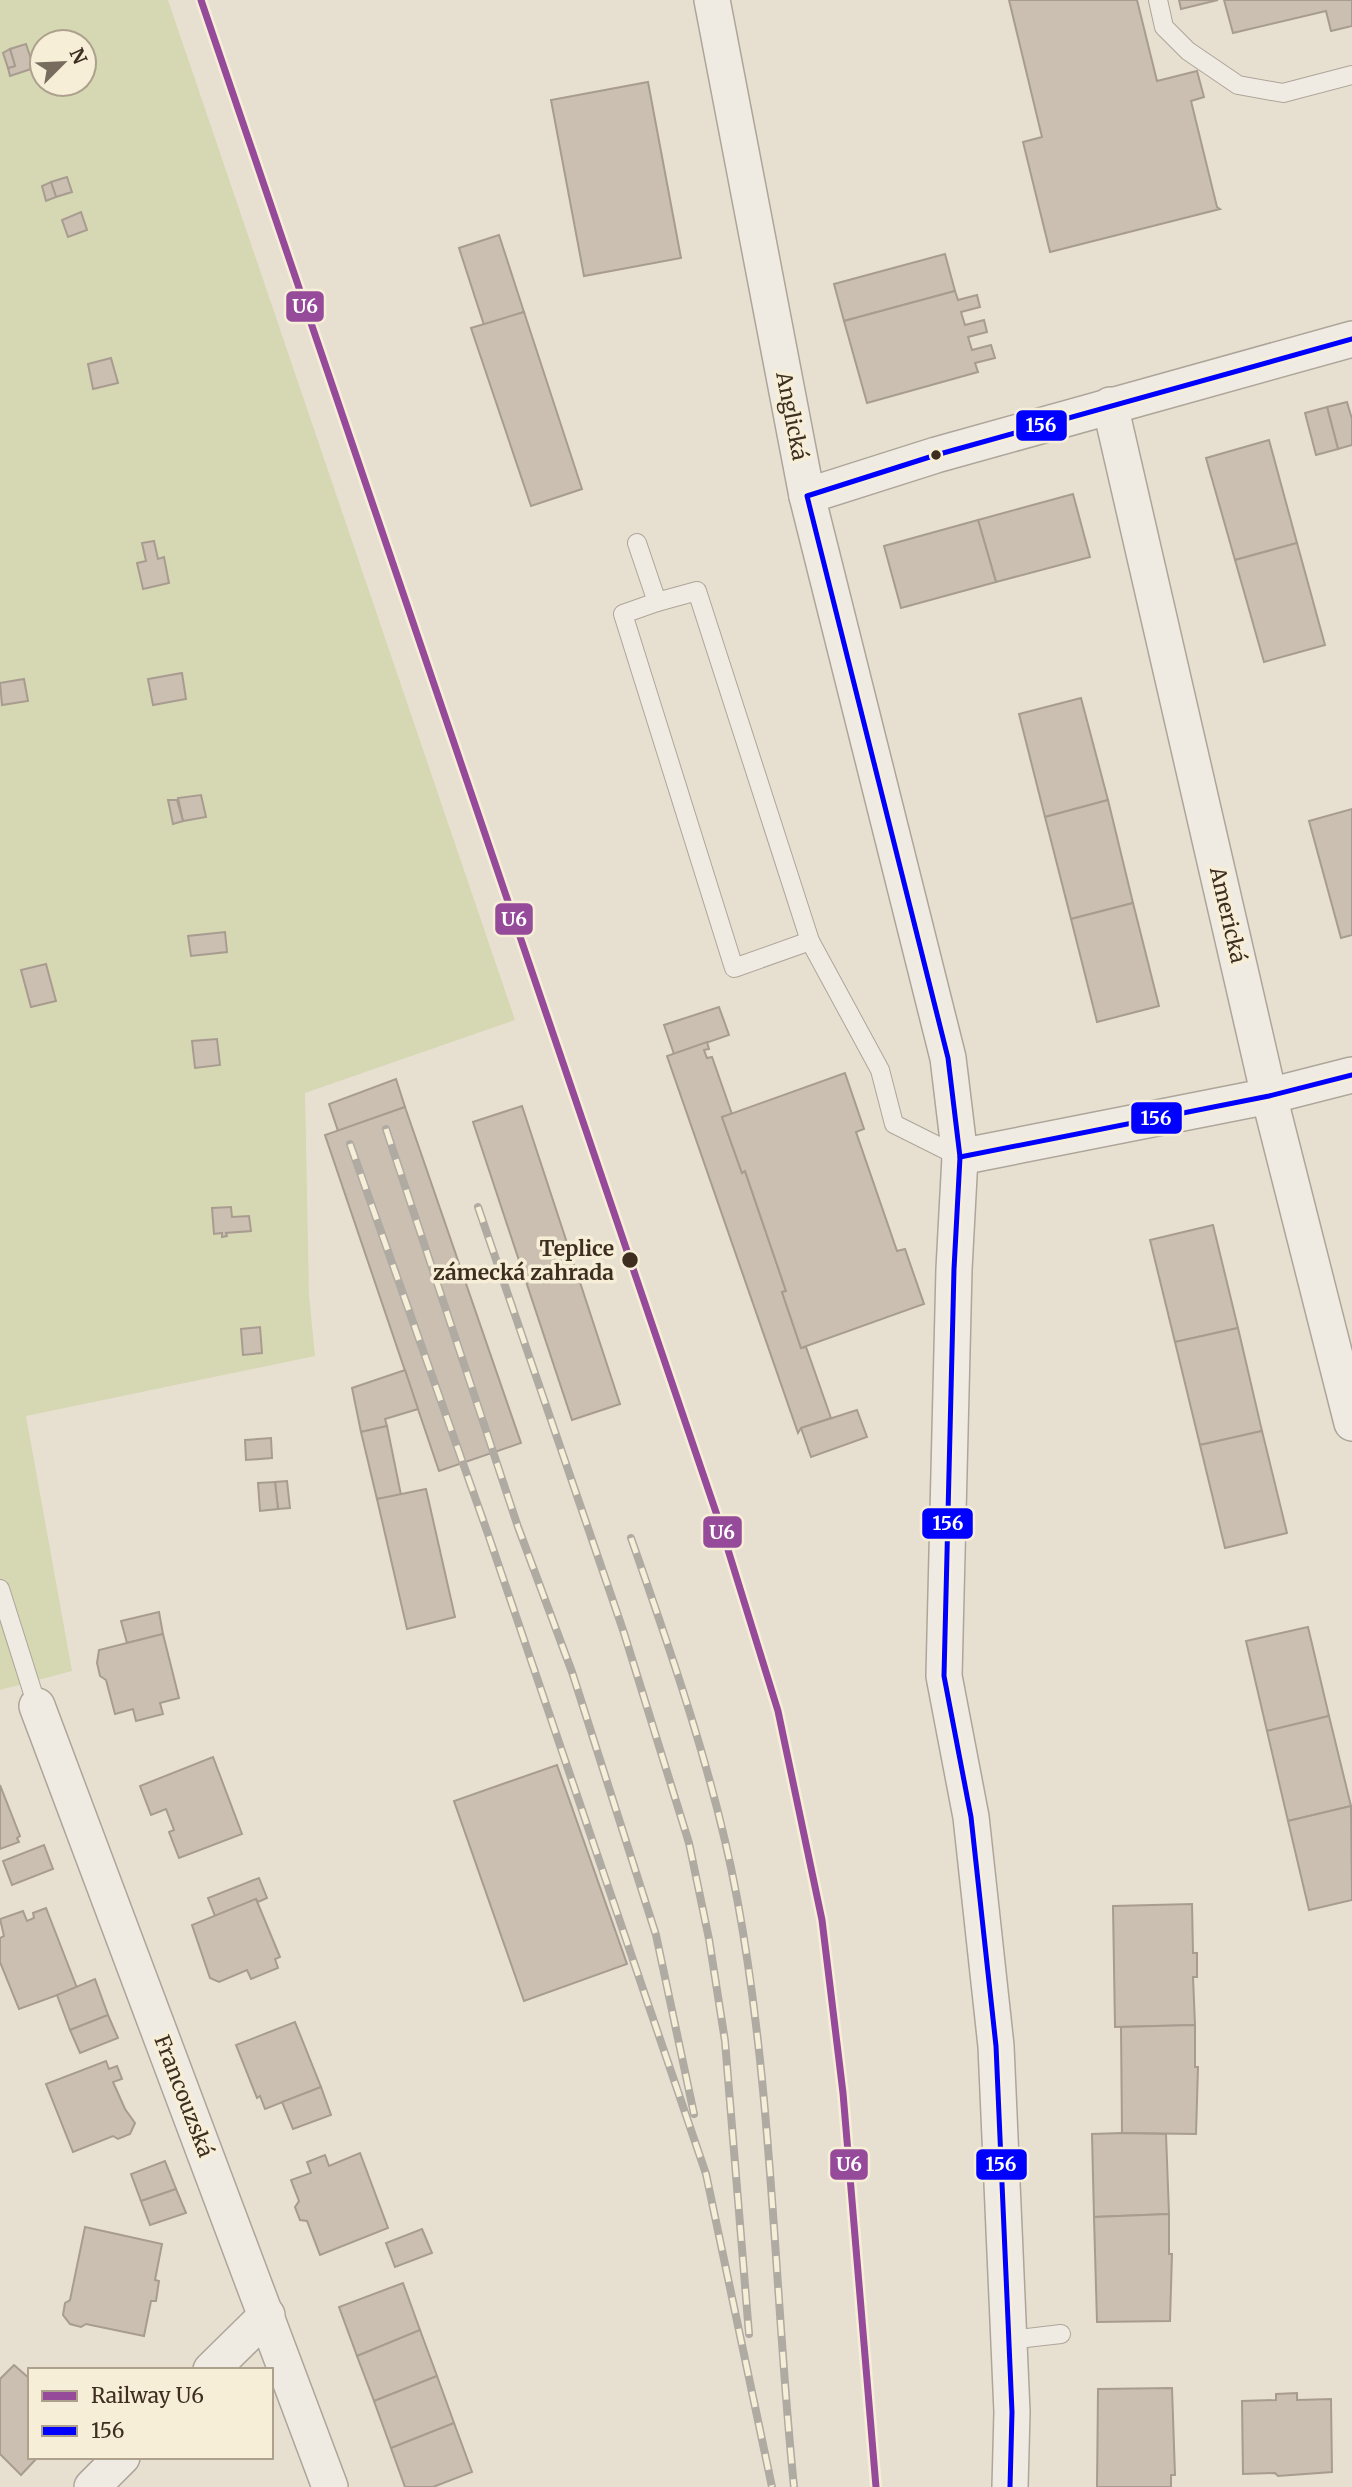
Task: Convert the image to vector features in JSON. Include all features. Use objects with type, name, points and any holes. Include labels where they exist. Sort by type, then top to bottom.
[{"type":"street","name":"Anglická","points":[[712,0],[807,496],[948,1058],[960,1157],[954,1269],[944,1676],[971,1817],[996,2046],[1009,2340],[1010,2487]]},
{"type":"street","points":[[807,496],[1110,405],[1352,339]]},
{"type":"street","name":"Americká","points":[[1110,405],[1269,1096],[1352,1423]]},
{"type":"street","points":[[960,1157],[1269,1096],[1352,1074]]},
{"type":"street","name":"Francouzská","points":[[37,1706],[330,2487]]},
{"type":"street","points":[[213,2368],[267,2315]]},
{"type":"street","points":[[92,2487],[120,2459]]},
{"type":"lane","points":[[1158,0],[1164,27],[1188,51],[1238,85],[1283,93],[1352,75]]},
{"type":"lane","points":[[636,543],[657,602]]},
{"type":"lane","points":[[810,941],[734,968],[623,614],[697,591],[810,941],[880,1070],[894,1124],[960,1157]]},
{"type":"lane","points":[[0,1589],[37,1706]]},
{"type":"lane","points":[[1009,2340],[1061,2334]]},
{"type":"green space","points":[[0,0],[168,0],[515,1020],[305,1093],[309,1295],[315,1356],[26,1416],[72,1671],[0,1690]]},
{"type":"building","points":[[1009,0],[1137,0],[1157,81],[1197,71],[1204,97],[1191,101],[1217,207],[1220,209],[1050,252],[1023,142],[1042,137]]},
{"type":"building","points":[[1179,0],[1218,0],[1181,9]]},
{"type":"building","points":[[1224,0],[1352,0],[1352,26],[1331,31],[1326,11],[1233,33]]},
{"type":"building","points":[[26,44],[28,70],[10,76],[8,68],[15,66],[10,49]]},
{"type":"building","points":[[10,49],[15,66],[8,68],[3,53]]},
{"type":"building","points":[[648,82],[681,258],[584,276],[551,100]]},
{"type":"building","points":[[67,177],[72,192],[56,197],[51,182]]},
{"type":"building","points":[[51,182],[56,197],[46,201],[42,186]]},
{"type":"building","points":[[81,212],[87,230],[68,237],[62,220]]},
{"type":"building","points":[[499,235],[524,312],[484,325],[459,248]]},
{"type":"building","points":[[945,254],[955,291],[844,321],[834,284]]},
{"type":"building","points":[[955,291],[958,300],[977,295],[980,307],[961,312],[965,325],[984,320],[987,332],[968,337],[972,350],[991,345],[995,358],[975,363],[978,372],[867,403],[844,321]]},
{"type":"building","points":[[524,312],[582,489],[531,506],[471,328]]},
{"type":"building","points":[[111,358],[118,383],[93,389],[88,364]]},
{"type":"building","points":[[1347,402],[1352,419],[1352,445],[1338,449],[1327,407]]},
{"type":"building","points":[[1327,407],[1338,449],[1316,455],[1305,413]]},
{"type":"building","points":[[1269,440],[1297,543],[1235,560],[1206,458]]},
{"type":"building","points":[[1073,494],[1090,557],[996,582],[978,520]]},
{"type":"building","points":[[978,520],[996,582],[901,608],[884,546]]},
{"type":"building","points":[[154,541],[158,559],[164,557],[169,583],[143,589],[137,563],[146,561],[142,543]]},
{"type":"building","points":[[1297,543],[1325,645],[1264,662],[1235,560]]},
{"type":"building","points":[[182,673],[186,699],[153,705],[148,679]]},
{"type":"building","points":[[24,679],[28,701],[2,705],[0,683]]},
{"type":"building","points":[[1081,698],[1108,800],[1045,817],[1019,714]]},
{"type":"building","points":[[201,795],[206,817],[183,821],[178,798]]},
{"type":"building","points":[[168,800],[177,800],[183,821],[173,824]]},
{"type":"building","points":[[1108,800],[1133,903],[1071,919],[1045,817]]},
{"type":"building","points":[[1352,809],[1352,935],[1341,938],[1309,821]]},
{"type":"building","points":[[1133,903],[1159,1006],[1097,1022],[1071,919]]},
{"type":"building","points":[[225,932],[227,952],[191,956],[188,936]]},
{"type":"building","points":[[46,964],[56,1001],[31,1007],[21,970]]},
{"type":"building","points":[[719,1007],[729,1035],[674,1054],[664,1025]]},
{"type":"building","points":[[217,1039],[220,1065],[195,1068],[192,1041]]},
{"type":"building","points":[[707,1042],[709,1049],[704,1050],[707,1058],[712,1057],[732,1114],[722,1117],[742,1173],[745,1171],[786,1291],[782,1292],[801,1348],[806,1347],[831,1418],[801,1428],[798,1433],[667,1056]]},
{"type":"building","points":[[845,1073],[864,1129],[856,1132],[897,1251],[905,1249],[924,1304],[801,1348],[782,1292],[786,1291],[745,1171],[742,1173],[722,1117]]},
{"type":"building","points":[[396,1079],[405,1107],[338,1131],[329,1104]]},
{"type":"building","points":[[522,1106],[620,1404],[572,1420],[473,1122]]},
{"type":"building","points":[[405,1107],[521,1443],[439,1471],[325,1135]]},
{"type":"building","points":[[231,1207],[232,1217],[249,1216],[251,1231],[226,1233],[227,1236],[222,1237],[222,1233],[214,1234],[212,1208]]},
{"type":"building","points":[[1213,1225],[1238,1328],[1175,1342],[1150,1240]]},
{"type":"building","points":[[260,1327],[262,1353],[243,1355],[241,1329]]},
{"type":"building","points":[[1238,1328],[1262,1431],[1200,1445],[1175,1342]]},
{"type":"building","points":[[405,1370],[418,1409],[385,1419],[387,1426],[361,1432],[352,1388]]},
{"type":"building","points":[[857,1410],[867,1437],[811,1457],[801,1428]]},
{"type":"building","points":[[387,1426],[401,1495],[377,1499],[361,1432]]},
{"type":"building","points":[[1262,1431],[1287,1533],[1225,1548],[1200,1445]]},
{"type":"building","points":[[271,1438],[272,1458],[246,1460],[245,1440]]},
{"type":"building","points":[[287,1481],[290,1508],[278,1509],[275,1482]]},
{"type":"building","points":[[275,1482],[278,1509],[260,1511],[258,1483]]},
{"type":"building","points":[[426,1489],[455,1617],[407,1629],[377,1499]]},
{"type":"building","points":[[159,1612],[163,1634],[127,1643],[121,1621]]},
{"type":"building","points":[[1308,1627],[1329,1716],[1267,1731],[1246,1641]]},
{"type":"building","points":[[163,1634],[179,1698],[160,1703],[163,1714],[136,1721],[133,1709],[115,1714],[106,1680],[100,1676],[97,1663],[99,1650]]},
{"type":"building","points":[[1329,1716],[1351,1806],[1288,1821],[1267,1731]]},
{"type":"building","points":[[213,1757],[242,1834],[179,1858],[169,1832],[174,1830],[166,1809],[151,1815],[140,1786]]},
{"type":"building","points":[[557,1765],[627,1964],[524,2001],[454,1801]]},
{"type":"building","points":[[0,1785],[20,1836],[17,1838],[19,1842],[0,1849]]},
{"type":"building","points":[[1351,1806],[1352,1900],[1309,1910],[1288,1821]]},
{"type":"building","points":[[44,1845],[53,1869],[12,1885],[3,1861]]},
{"type":"building","points":[[259,1878],[267,1898],[258,1902],[256,1899],[215,1916],[208,1898]]},
{"type":"building","points":[[256,1899],[280,1957],[275,1959],[278,1968],[251,1979],[247,1970],[219,1982],[210,1978],[192,1925]]},
{"type":"building","points":[[1192,1904],[1193,1953],[1197,1953],[1197,1977],[1193,1977],[1195,2025],[1115,2027],[1113,1906]]},
{"type":"building","points":[[46,1908],[77,1988],[19,2009],[0,1962],[0,1938],[4,1936],[0,1919],[23,1911],[27,1921],[34,1918],[33,1913]]},
{"type":"building","points":[[95,1979],[108,2015],[70,2030],[57,1995]]},
{"type":"building","points":[[108,2015],[118,2038],[80,2053],[70,2030]]},
{"type":"building","points":[[295,2022],[321,2087],[265,2109],[260,2096],[257,2098],[236,2045]]},
{"type":"building","points":[[1195,2025],[1195,2067],[1198,2067],[1196,2134],[1122,2133],[1121,2027]]},
{"type":"building","points":[[106,2061],[109,2069],[117,2066],[122,2079],[113,2082],[125,2109],[135,2123],[130,2134],[118,2139],[113,2136],[73,2152],[46,2084]]},
{"type":"building","points":[[321,2087],[331,2115],[293,2129],[282,2102]]},
{"type":"building","points":[[1092,2134],[1166,2134],[1169,2214],[1094,2217]]},
{"type":"building","points":[[360,2153],[388,2228],[320,2255],[307,2221],[300,2220],[295,2207],[299,2201],[291,2180],[311,2173],[307,2162],[325,2155],[329,2166]]},
{"type":"building","points":[[165,2161],[176,2189],[141,2201],[131,2174]]},
{"type":"building","points":[[176,2189],[186,2213],[150,2225],[141,2201]]},
{"type":"building","points":[[1169,2214],[1169,2254],[1172,2254],[1170,2321],[1097,2322],[1094,2217]]},
{"type":"building","points":[[85,2227],[162,2244],[155,2280],[159,2281],[156,2301],[151,2301],[144,2336],[86,2324],[81,2327],[70,2324],[63,2315],[65,2303],[70,2300]]},
{"type":"building","points":[[422,2229],[432,2253],[395,2267],[386,2243]]},
{"type":"building","points":[[403,2283],[420,2330],[357,2356],[339,2307]]},
{"type":"building","points":[[420,2330],[437,2376],[374,2401],[357,2356]]},
{"type":"building","points":[[14,2365],[28,2377],[28,2459],[36,2459],[21,2475],[0,2454],[0,2379]]},
{"type":"building","points":[[437,2376],[454,2423],[391,2448],[374,2401]]},
{"type":"building","points":[[1172,2388],[1175,2475],[1171,2475],[1171,2487],[1097,2487],[1098,2389]]},
{"type":"building","points":[[1297,2393],[1297,2400],[1331,2399],[1332,2472],[1278,2476],[1275,2473],[1243,2474],[1242,2401],[1276,2400],[1276,2394]]},
{"type":"building","points":[[454,2423],[472,2472],[433,2487],[405,2487],[391,2448]]},
{"type":"railway","points":[[386,1129],[518,1527],[572,1672],[656,1935],[694,2114]]},
{"type":"railway","points":[[350,1144],[488,1534],[706,2174],[772,2487]]},
{"type":"railway","points":[[478,1207],[624,1633],[689,1843],[709,1939],[725,2041],[749,2334]]},
{"type":"railway","points":[[631,1538],[704,1761],[737,1898],[749,1971],[766,2118],[794,2487]]},
{"type":"rail line","name":"U6","points":[[201,0],[720,1524],[778,1711],[822,1920],[843,2093],[876,2487]]},
{"type":"transit line","name":"156","points":[[1010,2487],[1012,2412],[996,2046],[971,1817],[944,1676],[954,1269],[960,1157],[948,1058],[807,496],[936,455],[1352,339]]},
{"type":"transit line","name":"156","points":[[960,1157],[1269,1096],[1352,1075]]},
{"type":"place","name":"Teplice zámecká zahrada","points":[[630,1260]]}]
